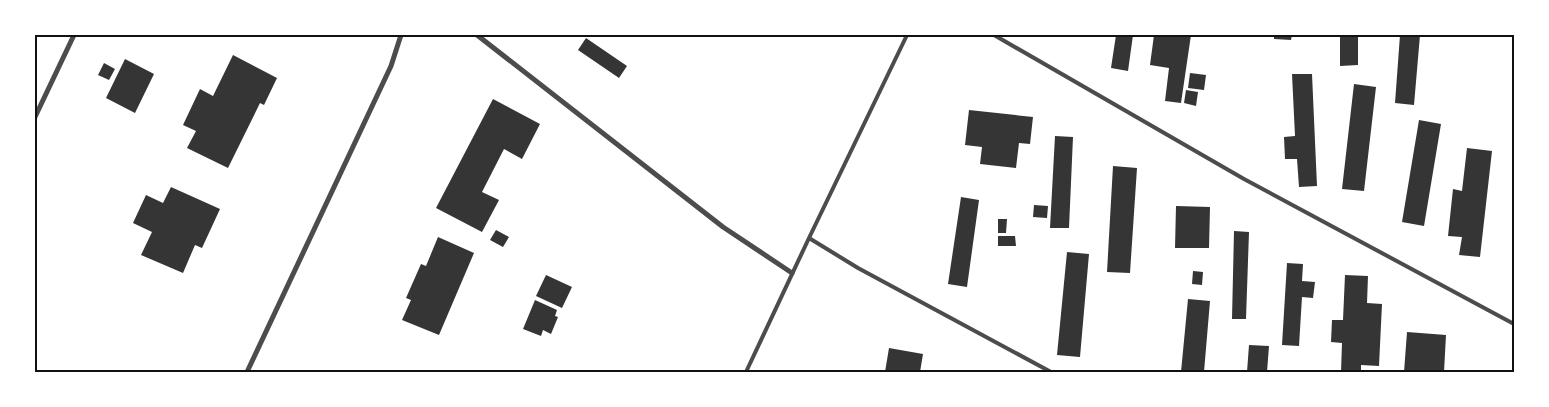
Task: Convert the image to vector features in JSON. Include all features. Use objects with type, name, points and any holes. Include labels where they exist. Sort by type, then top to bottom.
[{"type":"street","points":[[35,117],[74,35]]},
{"type":"street","points":[[247,372],[390,66],[400,35]]},
{"type":"street","points":[[478,35],[723,227],[792,273]]},
{"type":"lane","points":[[746,372],[907,35]]},
{"type":"lane","points":[[994,35],[1244,178],[1514,324]]},
{"type":"lane","points":[[809,238],[874,277],[1050,372]]},
{"type":"building","points":[[1116,35],[1133,35],[1128,71],[1111,68]]},
{"type":"building","points":[[1154,35],[1191,35],[1181,103],[1165,101],[1169,68],[1150,65]]},
{"type":"building","points":[[1274,35],[1292,35],[1291,40],[1274,39]]},
{"type":"building","points":[[1340,35],[1358,35],[1358,65],[1340,66]]},
{"type":"building","points":[[1400,35],[1420,35],[1414,105],[1395,103]]},
{"type":"building","points":[[586,38],[627,66],[619,78],[578,50]]},
{"type":"building","points":[[233,55],[277,78],[264,105],[260,103],[228,168],[187,148],[196,131],[183,125],[200,89],[213,96]]},
{"type":"building","points":[[125,59],[154,74],[135,113],[106,98]]},
{"type":"building","points":[[104,63],[115,69],[109,80],[98,75]]},
{"type":"building","points":[[1190,73],[1206,75],[1204,90],[1188,88]]},
{"type":"building","points":[[1292,74],[1312,74],[1317,186],[1299,187],[1297,159],[1285,159],[1284,137],[1295,136]]},
{"type":"building","points":[[1354,84],[1376,87],[1364,191],[1342,189]]},
{"type":"building","points":[[1186,90],[1198,92],[1196,106],[1184,103]]},
{"type":"building","points":[[493,99],[540,124],[522,159],[504,149],[482,192],[499,200],[482,232],[436,208]]},
{"type":"building","points":[[969,110],[1033,117],[1030,144],[1019,143],[1016,168],[980,164],[982,147],[965,145]]},
{"type":"building","points":[[1419,120],[1441,124],[1424,226],[1402,222]]},
{"type":"building","points":[[1055,136],[1073,137],[1069,228],[1050,228]]},
{"type":"building","points":[[1467,148],[1492,151],[1480,257],[1459,255],[1462,237],[1448,236],[1453,189],[1462,191]]},
{"type":"building","points":[[1113,166],[1137,168],[1130,273],[1107,272]]},
{"type":"building","points":[[171,187],[220,209],[202,248],[195,245],[183,273],[141,255],[152,232],[133,223],[146,195],[163,203]]},
{"type":"building","points":[[961,197],[979,200],[967,287],[948,284]]},
{"type":"building","points":[[1034,205],[1048,206],[1047,218],[1033,217]]},
{"type":"building","points":[[1176,206],[1210,207],[1209,248],[1175,248]]},
{"type":"building","points":[[998,219],[1007,219],[1006,233],[998,233]]},
{"type":"building","points":[[496,230],[509,237],[503,247],[490,240]]},
{"type":"building","points":[[1234,231],[1249,232],[1246,319],[1232,319]]},
{"type":"building","points":[[998,236],[1015,236],[1016,246],[998,246]]},
{"type":"building","points":[[438,237],[474,253],[439,335],[402,320],[411,300],[406,298],[421,264],[426,266]]},
{"type":"building","points":[[1067,252],[1089,254],[1080,357],[1057,355]]},
{"type":"building","points":[[1287,263],[1303,264],[1302,281],[1315,282],[1313,298],[1302,297],[1299,346],[1282,345]]},
{"type":"building","points":[[1193,271],[1203,272],[1202,285],[1192,284]]},
{"type":"building","points":[[546,275],[572,287],[562,308],[536,296]]},
{"type":"building","points":[[1345,275],[1368,276],[1367,303],[1382,304],[1379,366],[1361,365],[1361,372],[1341,372],[1342,343],[1331,342],[1332,320],[1343,320]]},
{"type":"building","points":[[1188,299],[1210,301],[1204,372],[1181,372]]},
{"type":"building","points":[[535,300],[557,310],[555,316],[558,317],[551,334],[543,330],[541,336],[523,329]]},
{"type":"building","points":[[1407,332],[1446,335],[1444,372],[1404,372]]},
{"type":"building","points":[[1249,345],[1269,346],[1267,372],[1247,372]]},
{"type":"building","points":[[889,348],[923,354],[920,372],[885,372]]}]
